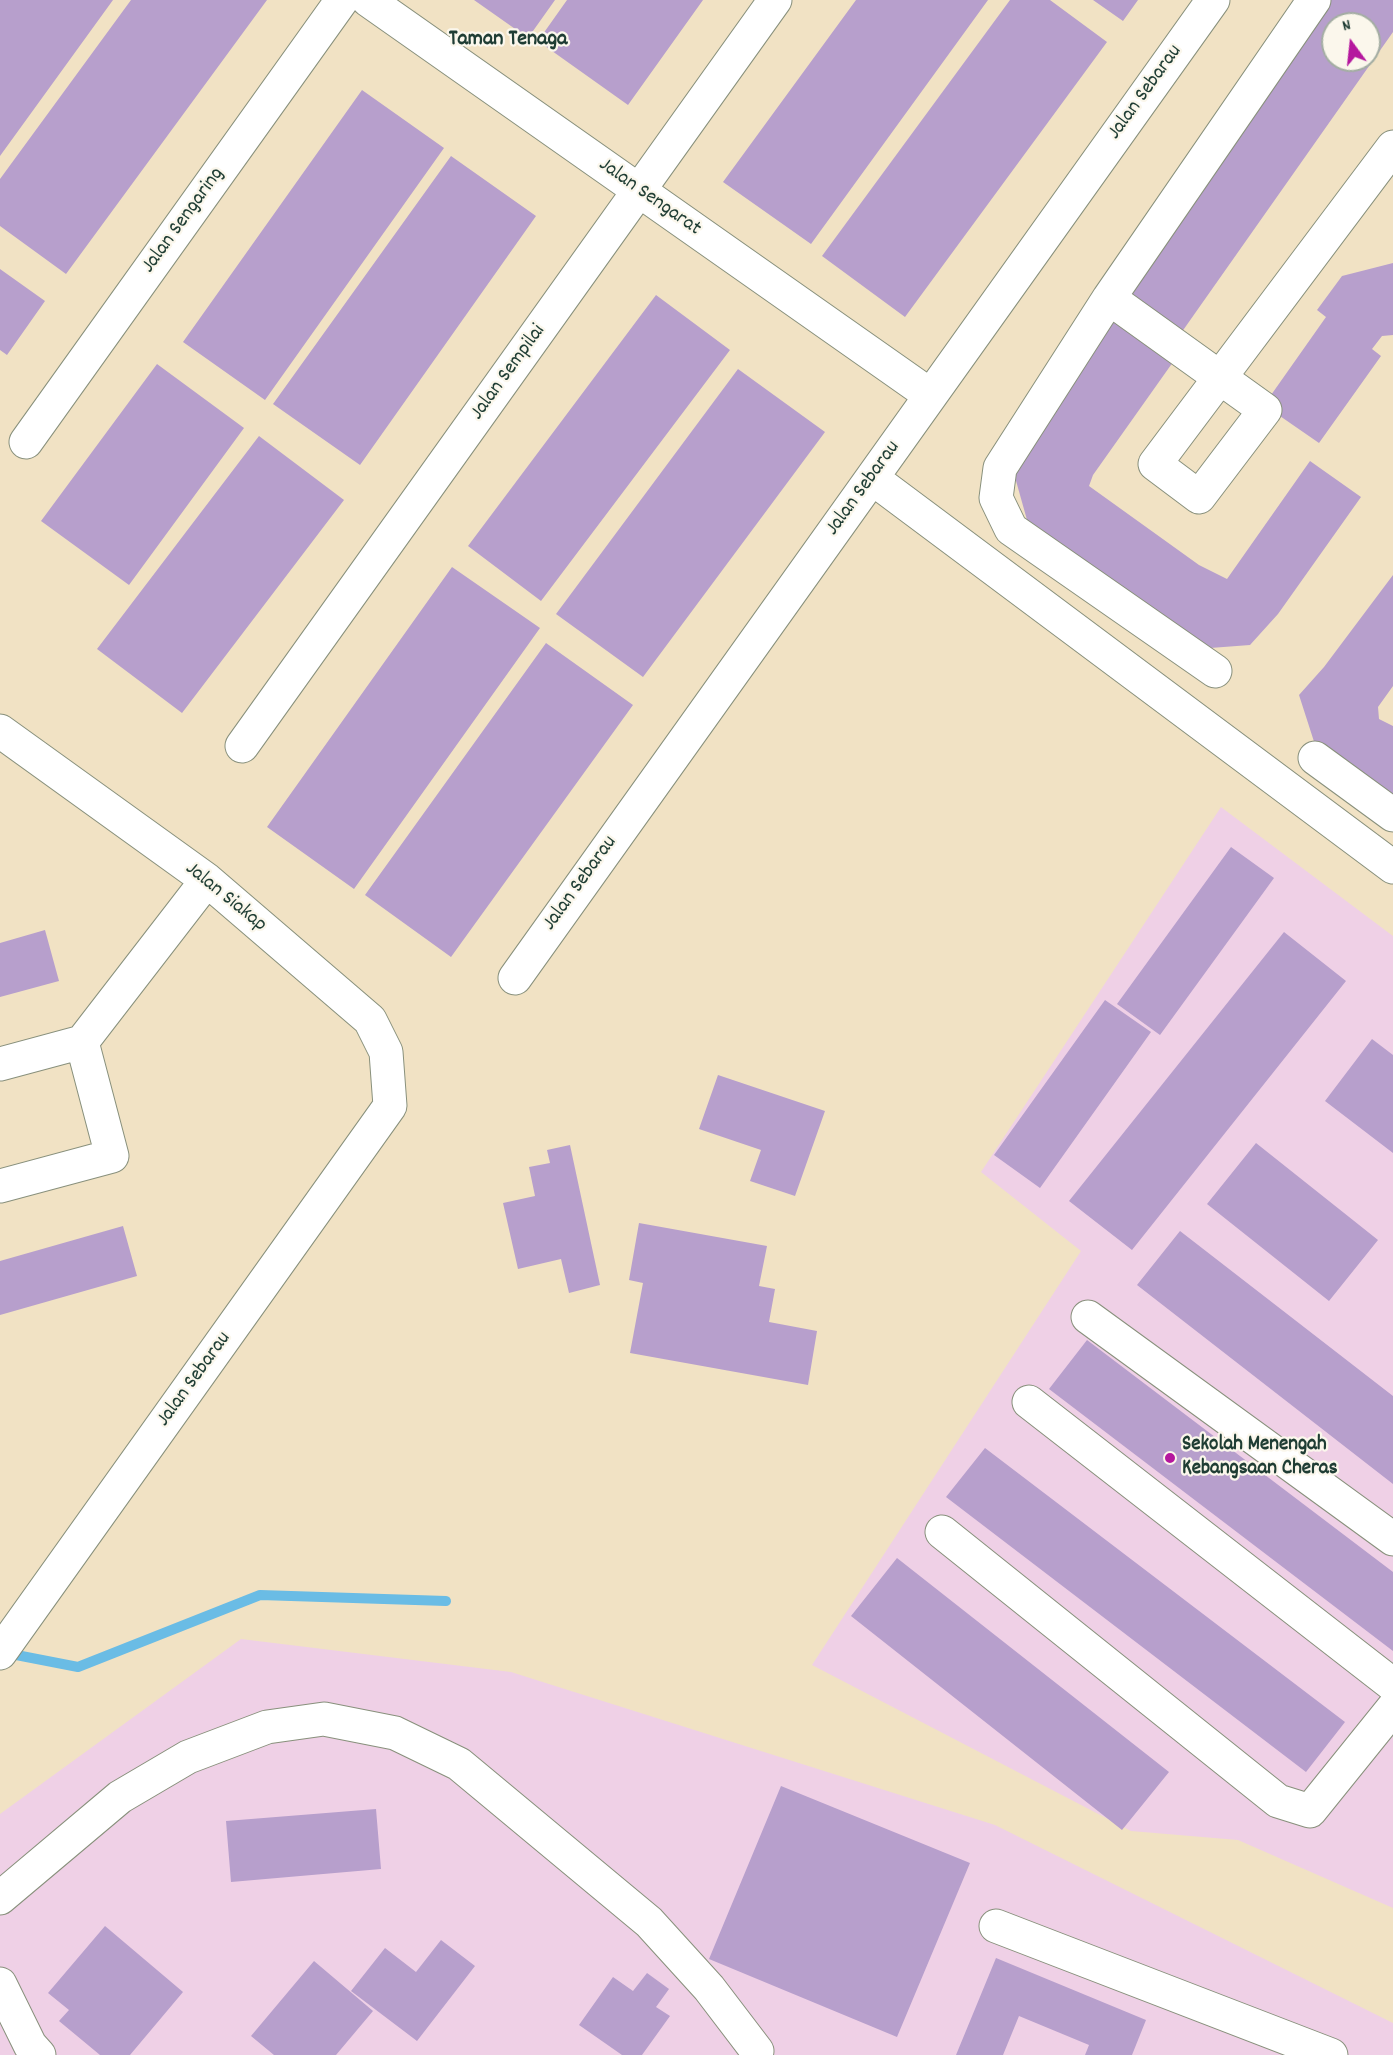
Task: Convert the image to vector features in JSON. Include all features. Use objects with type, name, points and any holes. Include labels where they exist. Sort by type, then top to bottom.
[{"type":"street","name":"Jalan Sengaring","points":[[26,442],[342,0]]},
{"type":"street","name":"Jalan Sengarat","points":[[368,0],[930,396]]},
{"type":"street","name":"Jalan Sempilai","points":[[242,746],[775,0]]},
{"type":"street","name":"Jalan Sebarau","points":[[514,978],[1213,0]]},
{"type":"street","points":[[1215,671],[1011,530],[996,498],[1000,468],[1109,298],[1314,0]]},
{"type":"street","points":[[1109,298],[1220,376],[1383,182],[1393,147]]},
{"type":"street","points":[[872,478],[1393,867]]},
{"type":"street","name":"Jalan Siakap","points":[[0,732],[207,880],[370,1020],[386,1052],[390,1106]]},
{"type":"street","points":[[1315,758],[1393,815]]},
{"type":"street","points":[[0,1064],[82,1042],[207,880]]},
{"type":"street","points":[[0,1186],[112,1156],[82,1042]]},
{"type":"street","name":"Jalan Sebarau","points":[[5,1646],[390,1106]]},
{"type":"street","points":[[1088,1317],[1393,1539]]},
{"type":"street","points":[[1029,1402],[1393,1685]]},
{"type":"street","points":[[942,1532],[1278,1801],[1310,1811],[1393,1708]]},
{"type":"street","points":[[0,1898],[120,1797],[188,1757],[267,1727],[324,1719],[395,1733],[459,1764],[649,1922],[709,1988],[757,2051]]},
{"type":"street","points":[[996,1926],[1330,2055]]},
{"type":"street","points":[[0,1983],[30,2045],[39,2055]]},
{"type":"shaded area","name":"Sekolah Menengah Kebangsaan Cheras","points":[[1221,807],[1393,936],[1393,1908],[1238,1840],[1131,1831],[812,1665],[1081,1251],[981,1172]]},
{"type":"shaded area","points":[[241,1639],[511,1672],[995,1825],[1393,2023],[1393,2055],[0,2055],[0,1814]]},
{"type":"building","points":[[0,0],[113,0],[0,156]]},
{"type":"building","points":[[131,0],[267,0],[66,274],[0,226],[0,179]]},
{"type":"building","points":[[474,0],[555,0],[528,38]]},
{"type":"building","points":[[567,0],[703,0],[628,105],[538,41]]},
{"type":"building","points":[[856,0],[988,0],[811,244],[723,182]]},
{"type":"building","points":[[1010,0],[1050,0],[1107,42],[905,317],[822,256]]},
{"type":"building","points":[[1093,0],[1138,0],[1123,21]]},
{"type":"building","points":[[1321,0],[1393,0],[1393,32],[1381,49],[1381,12],[1321,12],[1321,72],[1365,72],[1179,336],[1116,292]]},
{"type":"building","points":[[362,90],[444,148],[265,400],[183,342]]},
{"type":"building","points":[[451,156],[536,216],[360,465],[273,404]]},
{"type":"building","points":[[1393,263],[1393,335],[1382,336],[1372,349],[1381,356],[1319,443],[1264,405],[1326,317],[1317,310],[1342,276]]},
{"type":"building","points":[[0,269],[45,301],[7,355],[0,350]]},
{"type":"building","points":[[656,295],[730,350],[541,601],[468,546]]},
{"type":"building","points":[[1118,314],[1178,355],[1093,475],[1089,486],[1199,565],[1227,579],[1310,461],[1361,497],[1278,614],[1250,645],[1197,649],[1029,527],[1011,463]]},
{"type":"building","points":[[157,364],[244,428],[129,585],[41,521]]},
{"type":"building","points":[[738,369],[825,432],[643,677],[556,614]]},
{"type":"building","points":[[259,436],[344,500],[182,713],[97,649]]},
{"type":"building","points":[[452,567],[540,628],[354,889],[267,827]]},
{"type":"building","points":[[1393,575],[1393,686],[1378,707],[1379,719],[1393,726],[1393,807],[1318,754],[1299,695],[1324,667]]},
{"type":"building","points":[[546,643],[633,705],[451,957],[365,895]]},
{"type":"building","points":[[1231,847],[1274,878],[1160,1035],[1117,1004]]},
{"type":"building","points":[[45,930],[59,981],[0,997],[0,943]]},
{"type":"building","points":[[1284,932],[1346,981],[1132,1250],[1069,1201]]},
{"type":"building","points":[[1105,1000],[1151,1032],[1040,1188],[994,1155]]},
{"type":"building","points":[[1372,1039],[1393,1055],[1393,1153],[1325,1101]]},
{"type":"building","points":[[718,1075],[825,1111],[795,1196],[750,1181],[761,1150],[699,1129]]},
{"type":"building","points":[[1256,1143],[1378,1240],[1329,1301],[1207,1204]]},
{"type":"building","points":[[570,1145],[600,1285],[569,1293],[561,1259],[518,1269],[503,1203],[535,1196],[529,1167],[550,1163],[547,1150]]},
{"type":"building","points":[[639,1223],[767,1246],[759,1286],[775,1289],[769,1322],[817,1331],[808,1385],[630,1353],[643,1283],[629,1280]]},
{"type":"building","points":[[123,1226],[137,1276],[0,1315],[0,1261]]},
{"type":"building","points":[[1180,1231],[1393,1396],[1393,1484],[1137,1285]]},
{"type":"building","points":[[1087,1340],[1393,1572],[1393,1651],[1049,1389]]},
{"type":"building","points":[[985,1448],[1345,1722],[1306,1772],[946,1497]]},
{"type":"building","points":[[897,1558],[1169,1772],[1122,1830],[851,1616]]},
{"type":"building","points":[[781,1786],[970,1863],[897,2037],[709,1959]]},
{"type":"building","points":[[376,1809],[381,1869],[231,1882],[226,1821]]},
{"type":"building","points":[[105,1926],[183,1992],[130,2055],[100,2055],[59,2021],[69,2010],[48,1993]]},
{"type":"building","points":[[441,1940],[475,1966],[417,2041],[351,1991],[385,1948],[416,1972]]},
{"type":"building","points":[[996,1958],[1146,2020],[1132,2055],[1085,2055],[1089,2045],[1019,2016],[1003,2055],[956,2055]]},
{"type":"building","points":[[314,1961],[373,2011],[336,2055],[274,2055],[251,2036]]},
{"type":"building","points":[[647,1973],[669,1989],[656,2007],[670,2016],[642,2055],[622,2055],[579,2025],[613,1977],[633,1991]]},
{"type":"waterway","points":[[6,1653],[78,1667],[260,1595],[446,1601]]},
{"type":"place","name":"Sekolah Menengah Kebangsaan Cheras","points":[[1170,1458]]},
{"type":"district","name":"Taman Tenaga","points":[[508,41]]}]
